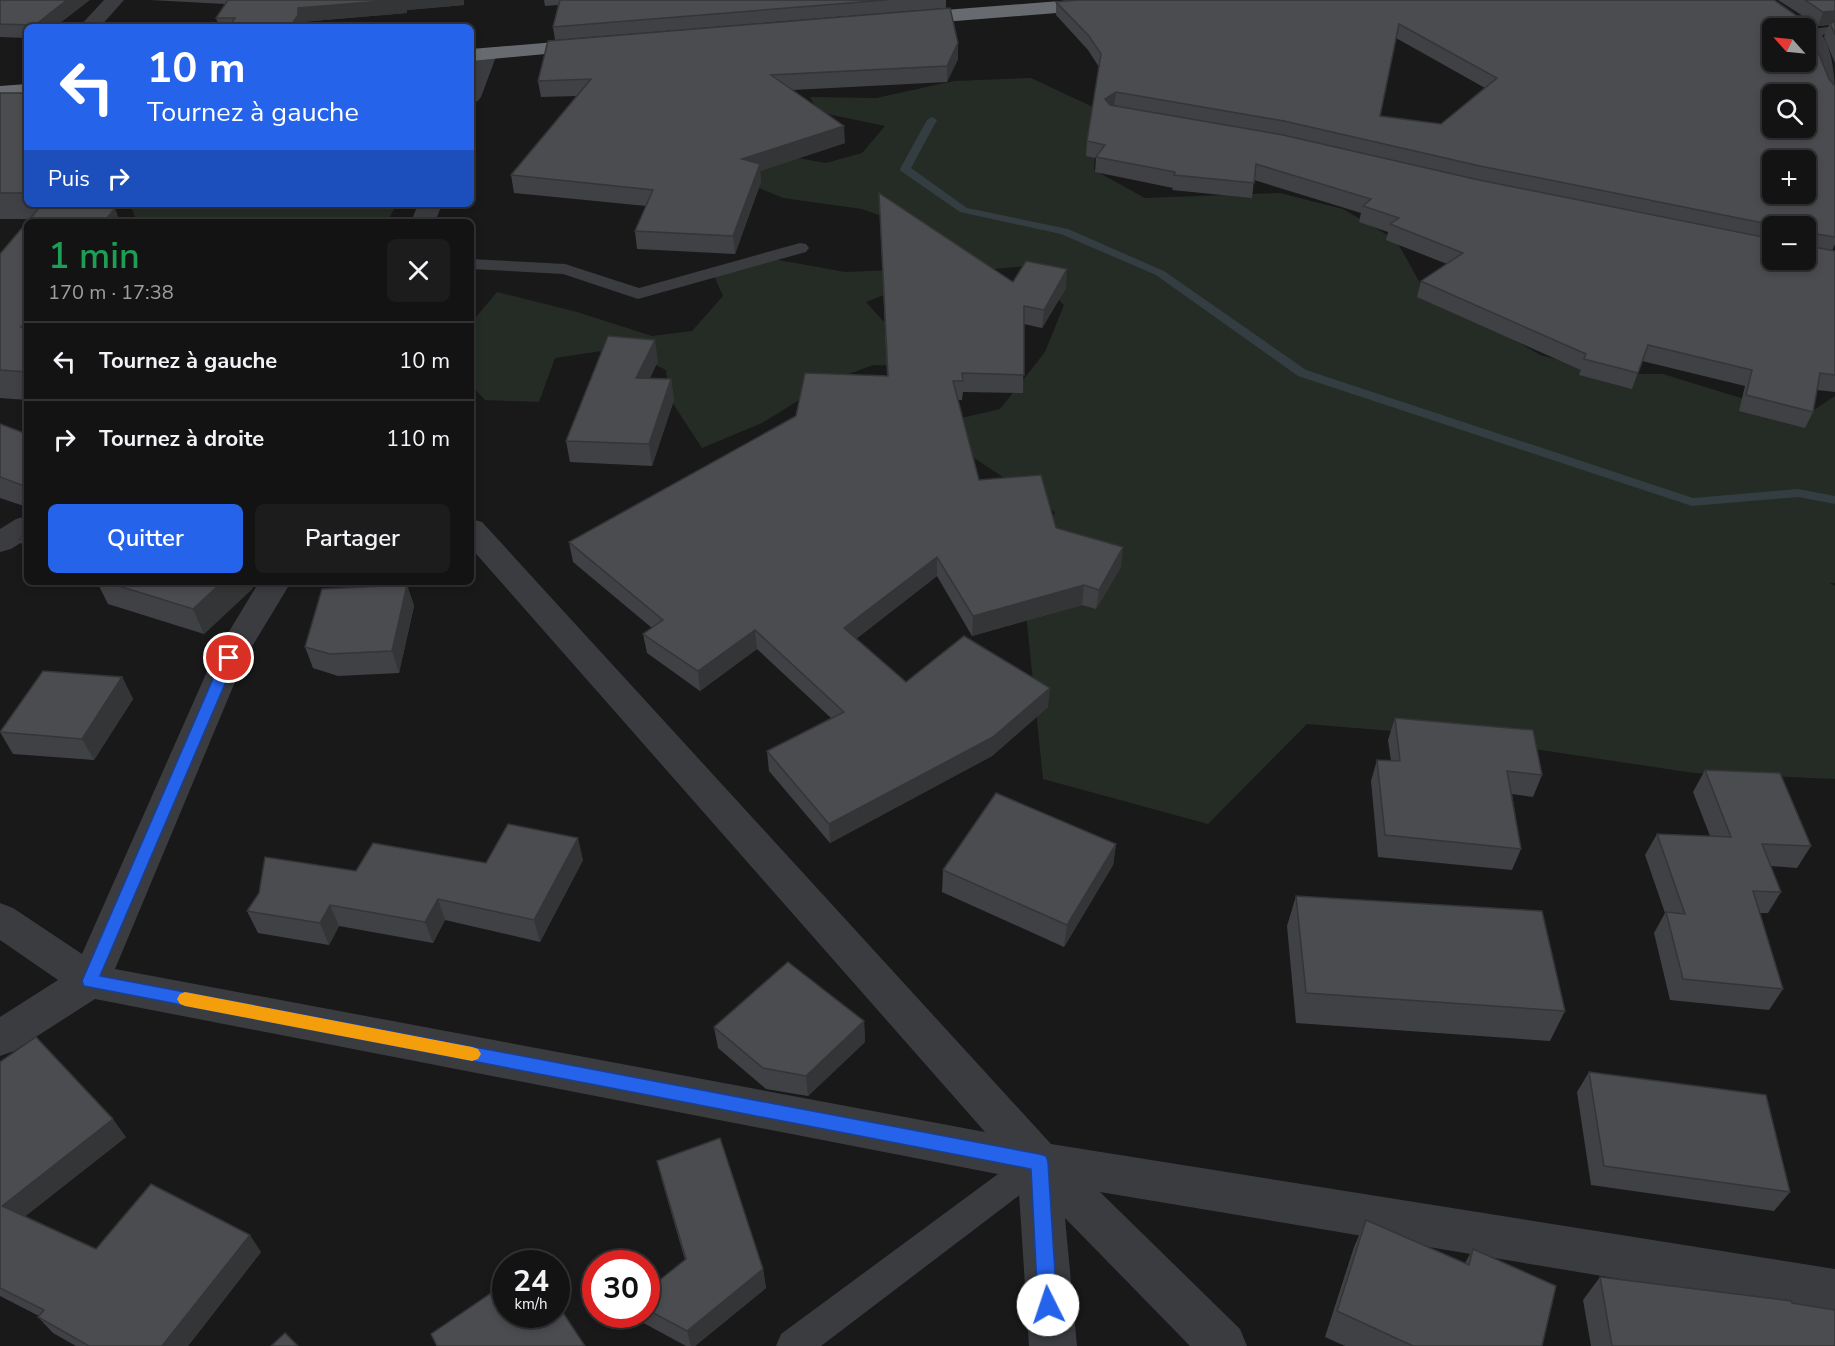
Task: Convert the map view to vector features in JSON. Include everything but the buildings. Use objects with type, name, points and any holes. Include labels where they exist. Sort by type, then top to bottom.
[{"type":"highway","points":[[883,21],[1144,0]]},
{"type":"highway","points":[[479,55],[615,43]]},
{"type":"highway","points":[[0,92],[24,90]]},
{"type":"street","points":[[92,24],[115,0]]},
{"type":"street","points":[[1816,50],[1835,93]]},
{"type":"street","points":[[474,81],[479,55]]},
{"type":"street","points":[[0,542],[24,528]]},
{"type":"street","points":[[474,533],[1039,1162],[1223,1346]]},
{"type":"street","points":[[0,1038],[90,981],[229,658],[273,585]]},
{"type":"street","points":[[0,919],[90,981],[1039,1162],[1835,1292]]},
{"type":"street","points":[[1039,1162],[1048,1305],[1053,1346]]},
{"type":"lane","points":[[1816,30],[1835,30]]},
{"type":"lane","points":[[474,264],[565,269],[638,294],[800,248]]},
{"type":"lane","points":[[793,1346],[1039,1162]]},
{"type":"shaded area","points":[[1031,78],[1095,108],[1094,170],[1145,198],[1280,193],[1343,209],[1396,240],[1420,283],[1540,355],[1613,374],[1663,374],[1803,417],[1835,396],[1835,583],[1830,583],[1835,586],[1835,779],[1694,773],[1440,735],[1307,724],[1208,824],[1043,779],[1023,584],[1055,512],[958,447],[919,428],[1000,409],[1045,352],[1064,305],[1026,266],[935,275],[866,302],[883,321],[933,333],[917,366],[873,365],[830,381],[762,423],[702,448],[670,399],[666,370],[621,348],[555,358],[539,402],[485,400],[474,388],[474,319],[497,292],[577,312],[652,336],[692,331],[723,296],[711,269],[773,259],[845,272],[924,269],[914,228],[862,209],[783,198],[730,176],[763,152],[826,163],[862,153],[885,126],[818,112],[810,97],[876,98],[954,81]]},
{"type":"shaded area","points":[[131,207],[395,207],[389,219],[136,219]]},
{"type":"waterway","points":[[932,120],[905,169],[964,210],[1064,231],[1160,273],[1302,373],[1692,502],[1798,493],[1835,500]]},
{"type":"slow traffic","points":[[185,999],[472,1054]]},
{"type":"route","points":[[229,658],[90,981],[1039,1162],[1048,1305]]}]
